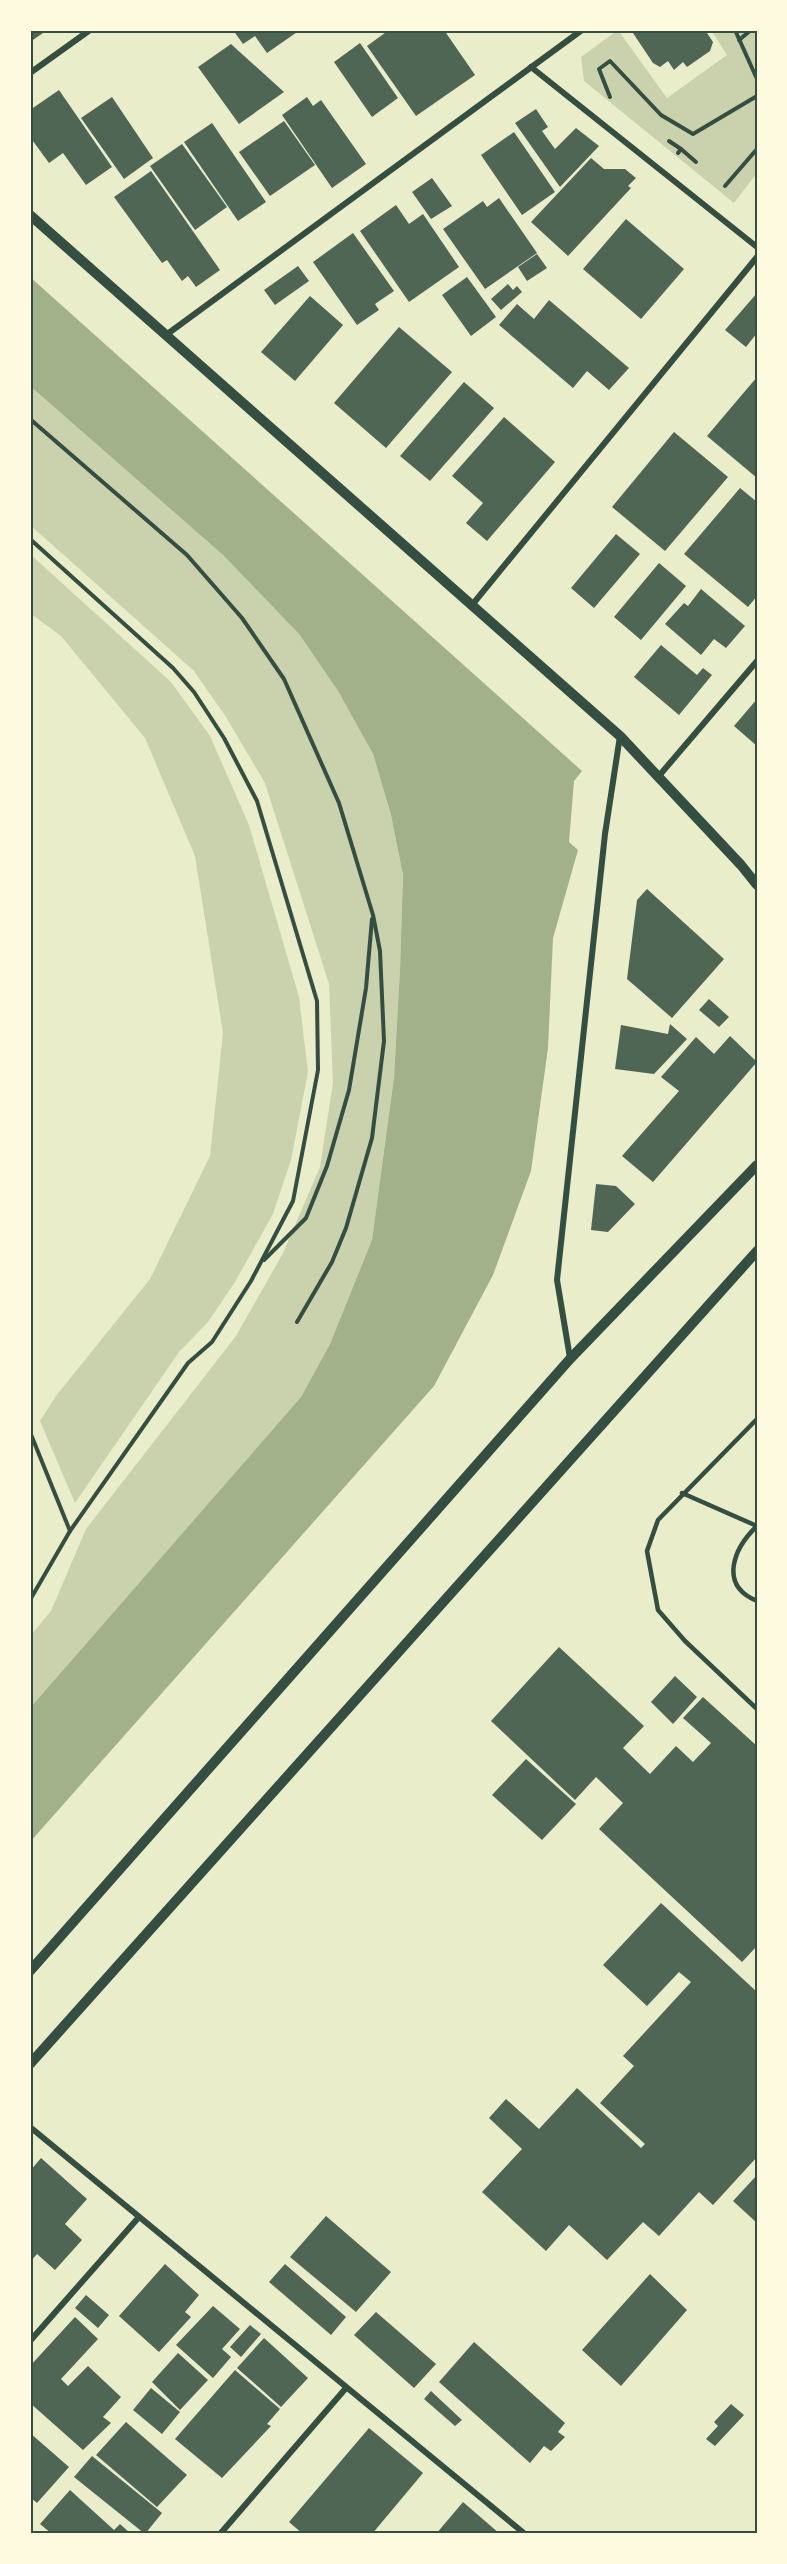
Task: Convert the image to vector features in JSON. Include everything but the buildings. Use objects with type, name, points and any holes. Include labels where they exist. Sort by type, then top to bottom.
[{"type":"street","points":[[30,73],[90,30]]},
{"type":"street","points":[[166,335],[582,30]]},
{"type":"street","points":[[531,67],[757,246]]},
{"type":"street","points":[[30,215],[620,736],[757,885]]},
{"type":"street","points":[[472,605],[757,257]]},
{"type":"street","points":[[658,777],[757,661]]},
{"type":"street","points":[[570,1359],[557,1281],[605,834],[620,736]]},
{"type":"street","points":[[30,1971],[570,1359],[757,1165]]},
{"type":"street","points":[[30,2064],[757,1251]]},
{"type":"street","points":[[30,2127],[525,2534]]},
{"type":"street","points":[[30,2341],[139,2217]]},
{"type":"street","points":[[220,2534],[346,2388]]},
{"type":"lane","points":[[757,1419],[658,1520],[647,1551],[658,1610],[685,1641],[757,1709]]},
{"type":"lane","points":[[682,1493],[757,1526],[741,1543],[734,1566],[735,1578],[741,1593],[757,1600]]},
{"type":"path","points":[[735,30],[757,79]]},
{"type":"path","points":[[739,40],[751,30]]},
{"type":"path","points":[[611,99],[599,69],[610,61],[661,115],[693,134],[757,96]]},
{"type":"path","points":[[664,137],[699,165]]},
{"type":"path","points":[[717,180],[726,187],[757,149]]},
{"type":"path","points":[[662,171],[681,150]]},
{"type":"path","points":[[30,419],[187,555],[242,618],[278,670],[339,803],[373,915],[380,951],[384,1041],[372,1138],[346,1228],[332,1262],[297,1322]]},
{"type":"path","points":[[30,540],[173,668],[194,692],[224,738],[257,801],[317,1001],[318,1070],[293,1201],[261,1263],[212,1342],[188,1363],[70,1531],[30,1600]]},
{"type":"path","points":[[261,1263],[306,1218],[327,1166],[349,1090],[366,988],[373,915]]},
{"type":"path","points":[[30,1432],[70,1531]]},
{"type":"shaded area","points":[[618,30],[667,98],[727,55],[711,30],[757,30],[757,64],[753,69],[757,72],[757,173],[734,203],[584,81],[581,57]]},
{"type":"shaded area","points":[[30,277],[582,771],[574,781],[569,842],[578,850],[553,938],[548,1048],[531,1171],[493,1275],[434,1386],[30,1842],[30,1708],[301,1397],[330,1344],[372,1240],[394,1077],[403,875],[391,815],[373,754],[338,691],[299,634],[223,555],[30,386]]},
{"type":"shaded area","points":[[30,386],[223,555],[299,634],[338,691],[373,754],[391,815],[403,875],[394,1076],[372,1241],[330,1344],[301,1397],[30,1708],[30,1636],[51,1611],[86,1529],[236,1336],[283,1253],[320,1167],[333,1083],[329,984],[265,783],[226,717],[194,671],[30,525]]},
{"type":"shaded area","points":[[30,554],[171,682],[210,736],[249,825],[299,997],[308,1072],[291,1160],[273,1214],[235,1282],[208,1322],[179,1352],[75,1503],[40,1421],[56,1396],[150,1279],[210,1156],[223,1033],[195,856],[145,738],[61,636],[30,613]]}]
